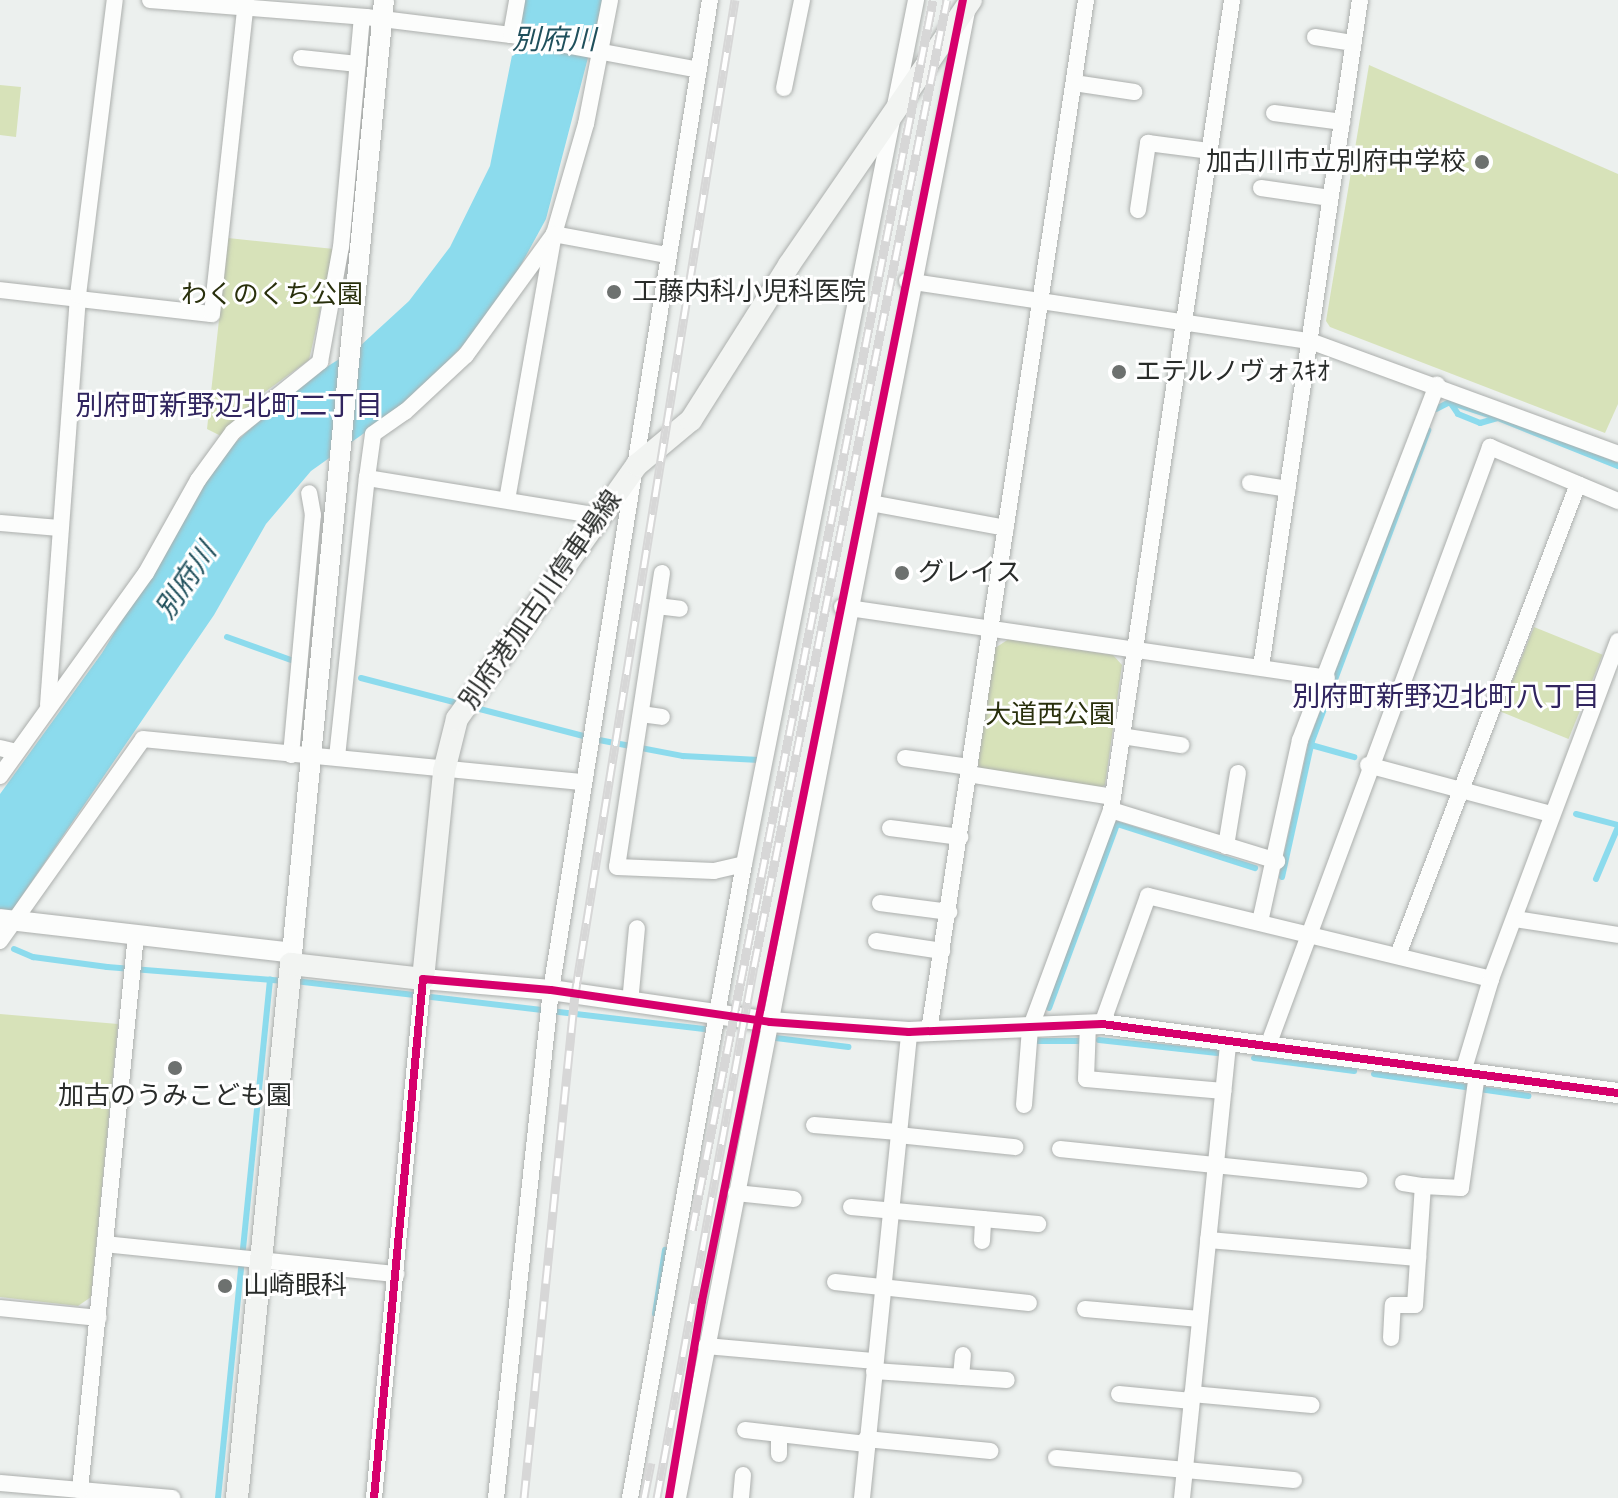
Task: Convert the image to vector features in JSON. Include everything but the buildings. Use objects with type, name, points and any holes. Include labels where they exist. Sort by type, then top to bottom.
[{"type":"main road","name":"別府港加古川停車場線","points":[[423,981],[444,771],[457,719],[637,465],[691,420],[896,105],[970,1]]},
{"type":"main road","points":[[237,1498],[264,1259],[291,962],[423,981]]},
{"type":"street","points":[[48,705],[78,295],[115,0]]},
{"type":"street","points":[[150,0],[376,12],[699,70]]},
{"type":"street","points":[[511,35],[517,0]]},
{"type":"street","points":[[507,500],[554,234],[603,51],[610,0]]},
{"type":"street","points":[[496,1498],[551,990],[581,782],[637,465],[666,255],[710,0]]},
{"type":"street","points":[[784,88],[802,54],[802,0]]},
{"type":"street","points":[[630,1498],[744,864],[916,0]]},
{"type":"street","points":[[862,1498],[898,1133],[949,912],[1086,0]]},
{"type":"street","points":[[1024,1105],[1030,1029],[1112,803],[1232,0]]},
{"type":"street","points":[[1261,667],[1360,0]]},
{"type":"street","points":[[678,1498],[770,1022],[845,607],[871,503],[910,281],[970,1]]},
{"type":"street","points":[[0,290],[78,295],[212,314],[246,3]]},
{"type":"street","points":[[0,776],[8,750],[75,676],[137,586],[198,480],[233,432],[320,362],[341,247],[358,64],[376,12]]},
{"type":"street","points":[[301,756],[379,68],[376,12]]},
{"type":"street","points":[[1315,37],[1354,43]]},
{"type":"street","points":[[301,58],[358,64]]},
{"type":"street","points":[[1074,83],[1134,92]]},
{"type":"street","points":[[1274,113],[1342,122]]},
{"type":"street","points":[[1138,210],[1148,143],[1210,151]]},
{"type":"street","points":[[1261,188],[1330,198]]},
{"type":"street","points":[[554,234],[666,255]]},
{"type":"street","points":[[337,757],[373,434],[405,412],[466,355],[508,304],[554,234]]},
{"type":"street","points":[[910,281],[1310,341],[1437,385],[1618,454]]},
{"type":"street","points":[[1260,922],[1277,861],[1300,740],[1327,678],[1437,385]]},
{"type":"street","points":[[1269,1043],[1368,765],[1490,447],[1618,501]]},
{"type":"street","points":[[367,478],[599,516]]},
{"type":"street","points":[[1250,483],[1288,489]]},
{"type":"street","points":[[1398,955],[1578,484]]},
{"type":"street","points":[[8,920],[136,935],[291,962],[313,515],[309,493]]},
{"type":"street","points":[[871,503],[1006,528]]},
{"type":"street","points":[[0,523],[60,528]]},
{"type":"street","points":[[662,573],[617,867],[714,871],[744,864]]},
{"type":"street","points":[[657,606],[680,609]]},
{"type":"street","points":[[845,607],[1327,678]]},
{"type":"street","points":[[1403,1183],[1461,1188],[1470,1073],[1491,979],[1618,641]]},
{"type":"street","points":[[641,714],[662,717]]},
{"type":"street","points":[[1122,736],[1181,745]]},
{"type":"street","points":[[0,941],[8,920],[143,739],[337,757],[444,771],[581,782]]},
{"type":"street","points":[[905,758],[1112,803],[1226,846],[1277,861]]},
{"type":"street","points":[[1368,765],[1551,814]]},
{"type":"street","points":[[1226,846],[1238,773]]},
{"type":"street","points":[[890,828],[960,837]]},
{"type":"street","points":[[1223,1091],[1086,1079],[1095,1024],[1148,896],[1491,979]]},
{"type":"street","points":[[880,903],[949,912]]},
{"type":"street","points":[[1515,919],[1618,935]]},
{"type":"street","points":[[630,1003],[637,928]]},
{"type":"street","points":[[80,1490],[136,935]]},
{"type":"street","points":[[876,941],[942,951]]},
{"type":"street","points":[[374,1498],[423,981],[551,990],[770,1022],[919,1032],[1095,1024],[1269,1043],[1618,1093]]},
{"type":"street","points":[[1182,1498],[1229,1039]]},
{"type":"street","points":[[814,1125],[1008,1146],[1002,1127]]},
{"type":"street","points":[[1060,1149],[1359,1180]]},
{"type":"street","points":[[1319,1176],[1321,1158]]},
{"type":"street","points":[[1391,1338],[1393,1305],[1415,1305],[1423,1186]]},
{"type":"street","points":[[736,1193],[794,1199]]},
{"type":"street","points":[[851,1207],[1038,1224]]},
{"type":"street","points":[[982,1241],[983,1219]]},
{"type":"street","points":[[1208,1240],[1418,1258]]},
{"type":"street","points":[[105,1244],[396,1274]]},
{"type":"street","points":[[835,1282],[1029,1303]]},
{"type":"street","points":[[979,1316],[981,1298]]},
{"type":"street","points":[[0,1308],[98,1318]]},
{"type":"street","points":[[1085,1309],[1103,1319],[1200,1319]]},
{"type":"street","points":[[706,1346],[1007,1380]]},
{"type":"street","points":[[961,1377],[963,1355]]},
{"type":"street","points":[[1119,1394],[1311,1405]]},
{"type":"street","points":[[745,1430],[990,1451]]},
{"type":"street","points":[[779,1434],[779,1454]]},
{"type":"street","points":[[1075,1460],[1076,1442]]},
{"type":"street","points":[[1056,1458],[1294,1480]]},
{"type":"street","points":[[741,1498],[743,1475]]},
{"type":"street","points":[[0,1483],[172,1498]]},
{"type":"green space","name":"加古川市立別府中学校","points":[[1369,65],[1618,174],[1618,404],[1605,433],[1330,327],[1326,321]]},
{"type":"green space","points":[[0,85],[21,87],[16,137],[0,135]]},
{"type":"green space","name":"わくのくち公園","points":[[228,238],[334,249],[309,360],[258,397],[221,436],[207,429]]},
{"type":"green space","points":[[1534,627],[1603,655],[1569,739],[1500,711]]},
{"type":"green space","name":"大道西公園","points":[[1009,639],[1113,655],[1122,665],[1105,785],[1097,790],[982,772],[978,765],[995,648]]},
{"type":"green space","points":[[0,1014],[118,1024],[91,1297],[78,1306],[0,1297]]},
{"type":"water","name":"別府川","points":[[523,0],[603,0],[546,219],[516,274],[468,340],[412,399],[311,471],[266,524],[214,615],[0,928],[0,794],[102,653],[224,453],[298,385],[360,346],[409,301],[450,247],[490,166]]},
{"type":"waterway","points":[[1436,409],[1450,402],[1458,414],[1480,423],[1498,418],[1618,466]]},
{"type":"waterway","points":[[1452,403],[1490,415]]},
{"type":"waterway","points":[[1282,877],[1312,741],[1428,430]]},
{"type":"waterway","points":[[227,637],[291,660]]},
{"type":"waterway","points":[[361,678],[461,704]]},
{"type":"waterway","points":[[472,707],[599,740],[683,756],[759,760]]},
{"type":"waterway","points":[[1311,745],[1354,757]]},
{"type":"waterway","points":[[1576,814],[1618,825]]},
{"type":"waterway","points":[[1049,1008],[1117,824],[1255,868]]},
{"type":"waterway","points":[[1596,879],[1618,827]]},
{"type":"waterway","points":[[14,949],[33,957],[107,967],[284,981]]},
{"type":"waterway","points":[[218,1498],[270,980]]},
{"type":"waterway","points":[[295,981],[704,1029]]},
{"type":"waterway","points":[[776,1038],[848,1047]]},
{"type":"waterway","points":[[1099,1040],[1217,1053]]},
{"type":"waterway","points":[[1032,1041],[1083,1041]]},
{"type":"waterway","points":[[1254,1058],[1354,1071]]},
{"type":"waterway","points":[[1374,1074],[1528,1096]]},
{"type":"waterway","points":[[655,1314],[665,1250]]},
{"type":"railway","points":[[524,1498],[575,994],[735,0]]},
{"type":"railway","points":[[692,1230],[933,0]]},
{"type":"railway","points":[[657,1498],[754,966],[947,0]]},
{"type":"railway","points":[[644,1498],[651,1463]]},
{"type":"cycle path","points":[[669,1498],[702,1301],[963,0]]},
{"type":"cycle path","points":[[374,1498],[423,979],[551,990],[770,1022],[909,1032],[1102,1024],[1618,1093]]},
{"type":"place","name":"加古川市立別府中学校","points":[[1482,162]]},
{"type":"place","name":"工藤内科小児科医院","points":[[614,292]]},
{"type":"place","name":"エテルノヴォｽｷｵ","points":[[1119,372]]},
{"type":"place","name":"グレイス","points":[[902,573]]},
{"type":"place","name":"加古のうみこども園","points":[[175,1068]]},
{"type":"place","name":"山崎眼科","points":[[225,1286]]},
{"type":"district","name":"別府町新野辺北町二丁目","points":[[229,406]]},
{"type":"district","name":"別府町新野辺北町八丁目","points":[[1446,697]]}]
